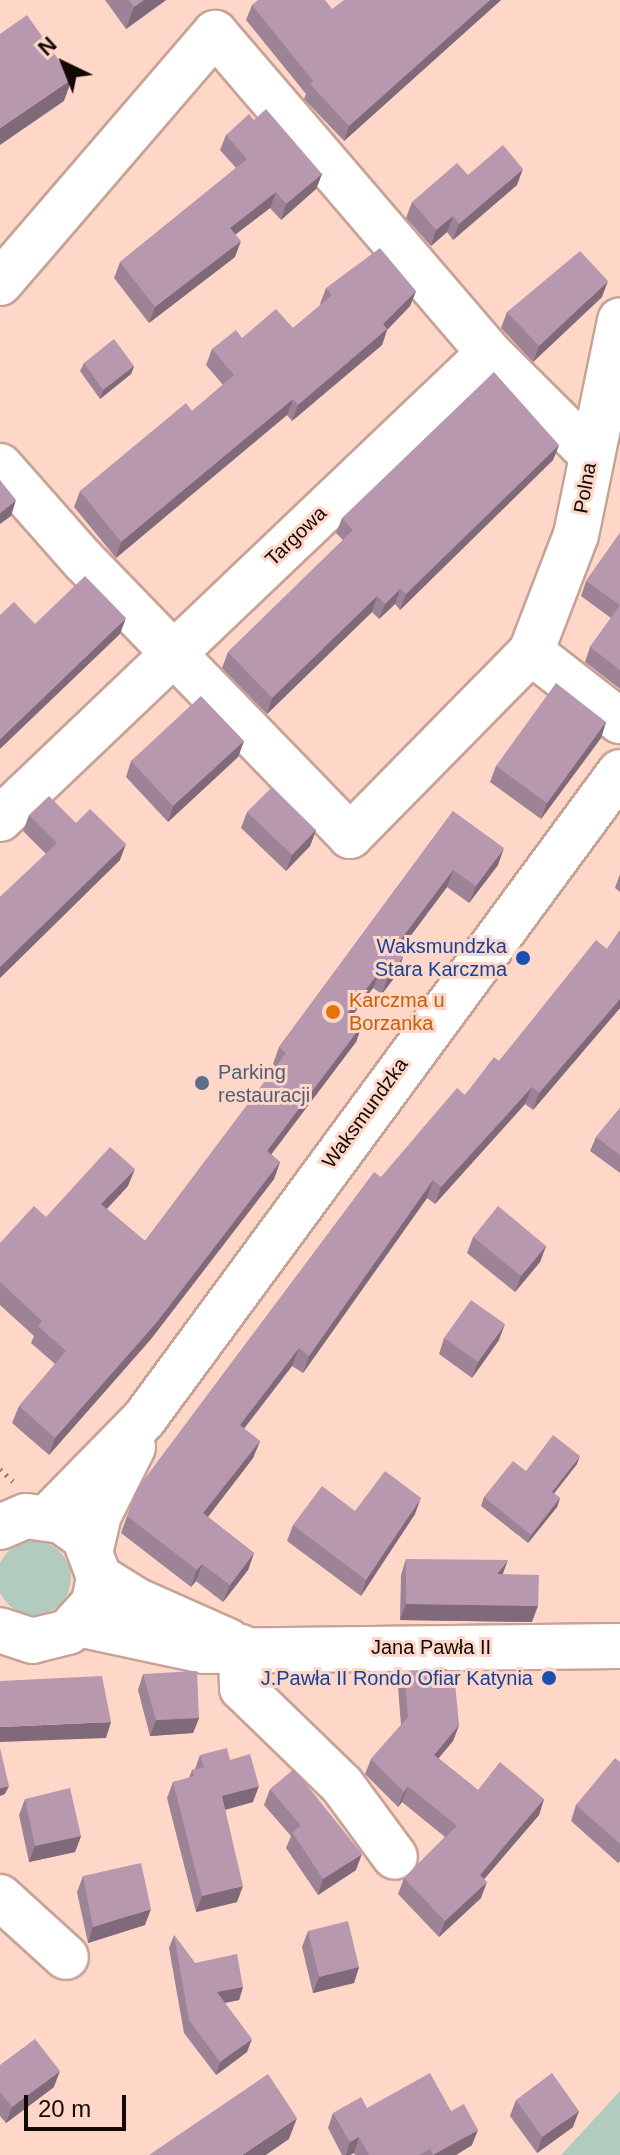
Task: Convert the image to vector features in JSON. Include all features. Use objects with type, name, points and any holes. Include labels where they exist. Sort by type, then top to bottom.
[{"type":"street","points":[[0,283],[215,33],[489,353],[591,454]]},
{"type":"street","name":"Polna","points":[[174,653],[350,836],[531,652],[576,535],[620,320]]},
{"type":"street","name":"Targowa","points":[[0,819],[489,353]]},
{"type":"street","points":[[0,466],[174,653]]},
{"type":"street","points":[[531,652],[620,721]]},
{"type":"street","name":"Waksmundzka","points":[[78,1624],[94,1603],[99,1515],[144,1419],[361,1118],[620,772]]},
{"type":"street","name":"Waksmundzka","points":[[19,1514],[144,1419]]},
{"type":"street","name":"Jana Pawła II","points":[[19,1514],[73,1528],[95,1563],[136,1600],[241,1647]]},
{"type":"street","points":[[0,1630],[21,1639],[45,1640],[78,1624]]},
{"type":"street","name":"Jana Pawła II","points":[[78,1624],[177,1649],[620,1646]]},
{"type":"street","points":[[241,1647],[242,1688],[342,1785],[395,1857]]},
{"type":"street","points":[[0,1897],[66,1957]]},
{"type":"green space","points":[[34,1541],[48,1544],[60,1552],[68,1564],[71,1578],[68,1592],[60,1604],[48,1612],[34,1615],[20,1612],[8,1604],[0,1592],[-3,1578],[0,1564],[8,1552],[20,1544]]},
{"type":"green space","points":[[620,2091],[620,2155],[561,2155]]},
{"type":"building","points":[[129,0],[144,0],[134,7]]},
{"type":"building","points":[[258,0],[325,0],[332,9],[344,0],[490,0],[349,126],[310,84],[313,81],[252,5]]},
{"type":"building","points":[[27,15],[72,79],[0,128],[0,34]]},
{"type":"building","points":[[266,109],[322,174],[286,204],[276,192],[230,228],[241,241],[155,307],[120,262],[247,159],[226,135],[249,114],[254,120]]},
{"type":"building","points":[[503,145],[523,169],[459,224],[453,216],[436,230],[412,202],[457,163],[468,175]]},
{"type":"building","points":[[380,248],[416,291],[383,324],[387,329],[298,405],[293,399],[121,542],[80,491],[186,403],[192,411],[234,375],[212,349],[236,330],[242,338],[276,309],[293,328],[332,295],[326,288]]},
{"type":"building","points":[[580,251],[608,281],[539,346],[507,312]]},
{"type":"building","points":[[114,339],[134,366],[103,390],[84,363]]},
{"type":"building","points":[[494,372],[559,445],[406,594],[400,589],[385,604],[377,596],[272,698],[228,652],[353,530],[342,518]]},
{"type":"building","points":[[0,480],[16,500],[0,513]]},
{"type":"building","points":[[620,533],[620,605],[586,581]]},
{"type":"building","points":[[85,576],[126,618],[0,739],[0,615],[14,602],[35,624]]},
{"type":"building","points":[[620,605],[620,670],[590,647]]},
{"type":"building","points":[[556,683],[606,722],[547,803],[496,766]]},
{"type":"building","points":[[201,696],[244,741],[173,806],[131,761]]},
{"type":"building","points":[[272,787],[316,830],[292,855],[247,812]]},
{"type":"building","points":[[49,796],[76,823],[90,809],[126,844],[0,967],[0,897],[57,843],[29,815]]},
{"type":"building","points":[[453,811],[504,848],[476,886],[453,870],[393,950],[403,957],[388,977],[380,971],[347,1014],[362,1025],[267,1151],[280,1162],[157,1322],[55,1438],[19,1406],[66,1351],[38,1326],[42,1321],[0,1282],[0,1243],[34,1206],[46,1217],[110,1147],[135,1169],[101,1204],[145,1241],[286,1053],[279,1047]]},
{"type":"building","points":[[620,930],[620,999],[539,1093],[532,1087],[441,1187],[433,1180],[309,1356],[299,1348],[240,1425],[260,1441],[203,1513],[254,1553],[230,1585],[202,1564],[197,1570],[127,1516],[137,1489],[374,1172],[381,1177],[457,1088],[465,1095],[494,1057],[499,1061],[596,940],[607,949]]},
{"type":"building","points":[[620,1108],[620,1155],[596,1137]]},
{"type":"building","points":[[498,1206],[546,1246],[521,1276],[473,1237]]},
{"type":"building","points":[[471,1300],[505,1324],[478,1362],[444,1338]]},
{"type":"building","points":[[553,1435],[580,1456],[552,1492],[560,1498],[531,1535],[484,1497],[513,1461],[526,1471]]},
{"type":"building","points":[[385,1471],[421,1498],[366,1580],[293,1525],[322,1486],[355,1511]]},
{"type":"building","points":[[406,1559],[508,1560],[497,1574],[539,1575],[538,1606],[406,1604]]},
{"type":"building","points":[[447,1669],[449,1683],[455,1682],[459,1725],[434,1755],[478,1790],[500,1762],[544,1799],[480,1875],[487,1882],[445,1921],[404,1878],[457,1826],[408,1786],[404,1792],[371,1759],[408,1717],[404,1671]]},
{"type":"building","points":[[197,1671],[199,1718],[156,1720],[143,1674]]},
{"type":"building","points":[[102,1676],[111,1722],[0,1727],[0,1681]]},
{"type":"building","points":[[0,1748],[9,1786],[0,1788]]},
{"type":"building","points":[[227,1748],[230,1760],[250,1754],[259,1786],[222,1796],[243,1886],[202,1896],[173,1782],[194,1776],[192,1770],[204,1767],[200,1755]]},
{"type":"building","points":[[615,1758],[620,1762],[620,1844],[576,1805]]},
{"type":"building","points":[[294,1769],[362,1854],[323,1879],[292,1832],[301,1826],[270,1789]]},
{"type":"building","points":[[70,1788],[81,1836],[35,1846],[25,1799]]},
{"type":"building","points":[[141,1863],[151,1909],[93,1927],[83,1876]]},
{"type":"building","points":[[348,1921],[359,1967],[319,1977],[308,1931]]},
{"type":"building","points":[[174,1935],[195,1963],[237,1954],[243,1987],[217,1992],[252,2039],[220,2062],[189,2020]]},
{"type":"building","points":[[35,2039],[60,2071],[12,2107],[0,2092],[0,2065]]},
{"type":"building","points":[[430,2073],[451,2111],[464,2104],[478,2130],[433,2155],[430,2149],[419,2155],[369,2155],[359,2137],[350,2142],[333,2113],[361,2097],[367,2108]]},
{"type":"building","points":[[552,2073],[579,2111],[542,2137],[516,2100]]},
{"type":"building","points":[[268,2074],[297,2118],[242,2155],[149,2155]]},
{"type":"place","name":"Waksmundzka Stara Karczma","points":[[523,958]]},
{"type":"place","name":"Karczma u Borzanka","points":[[333,1012]]},
{"type":"place","name":"Parking restauracji","points":[[202,1083]]},
{"type":"place","name":"J.Pawła II Rondo Ofiar Katynia","points":[[549,1678]]}]
